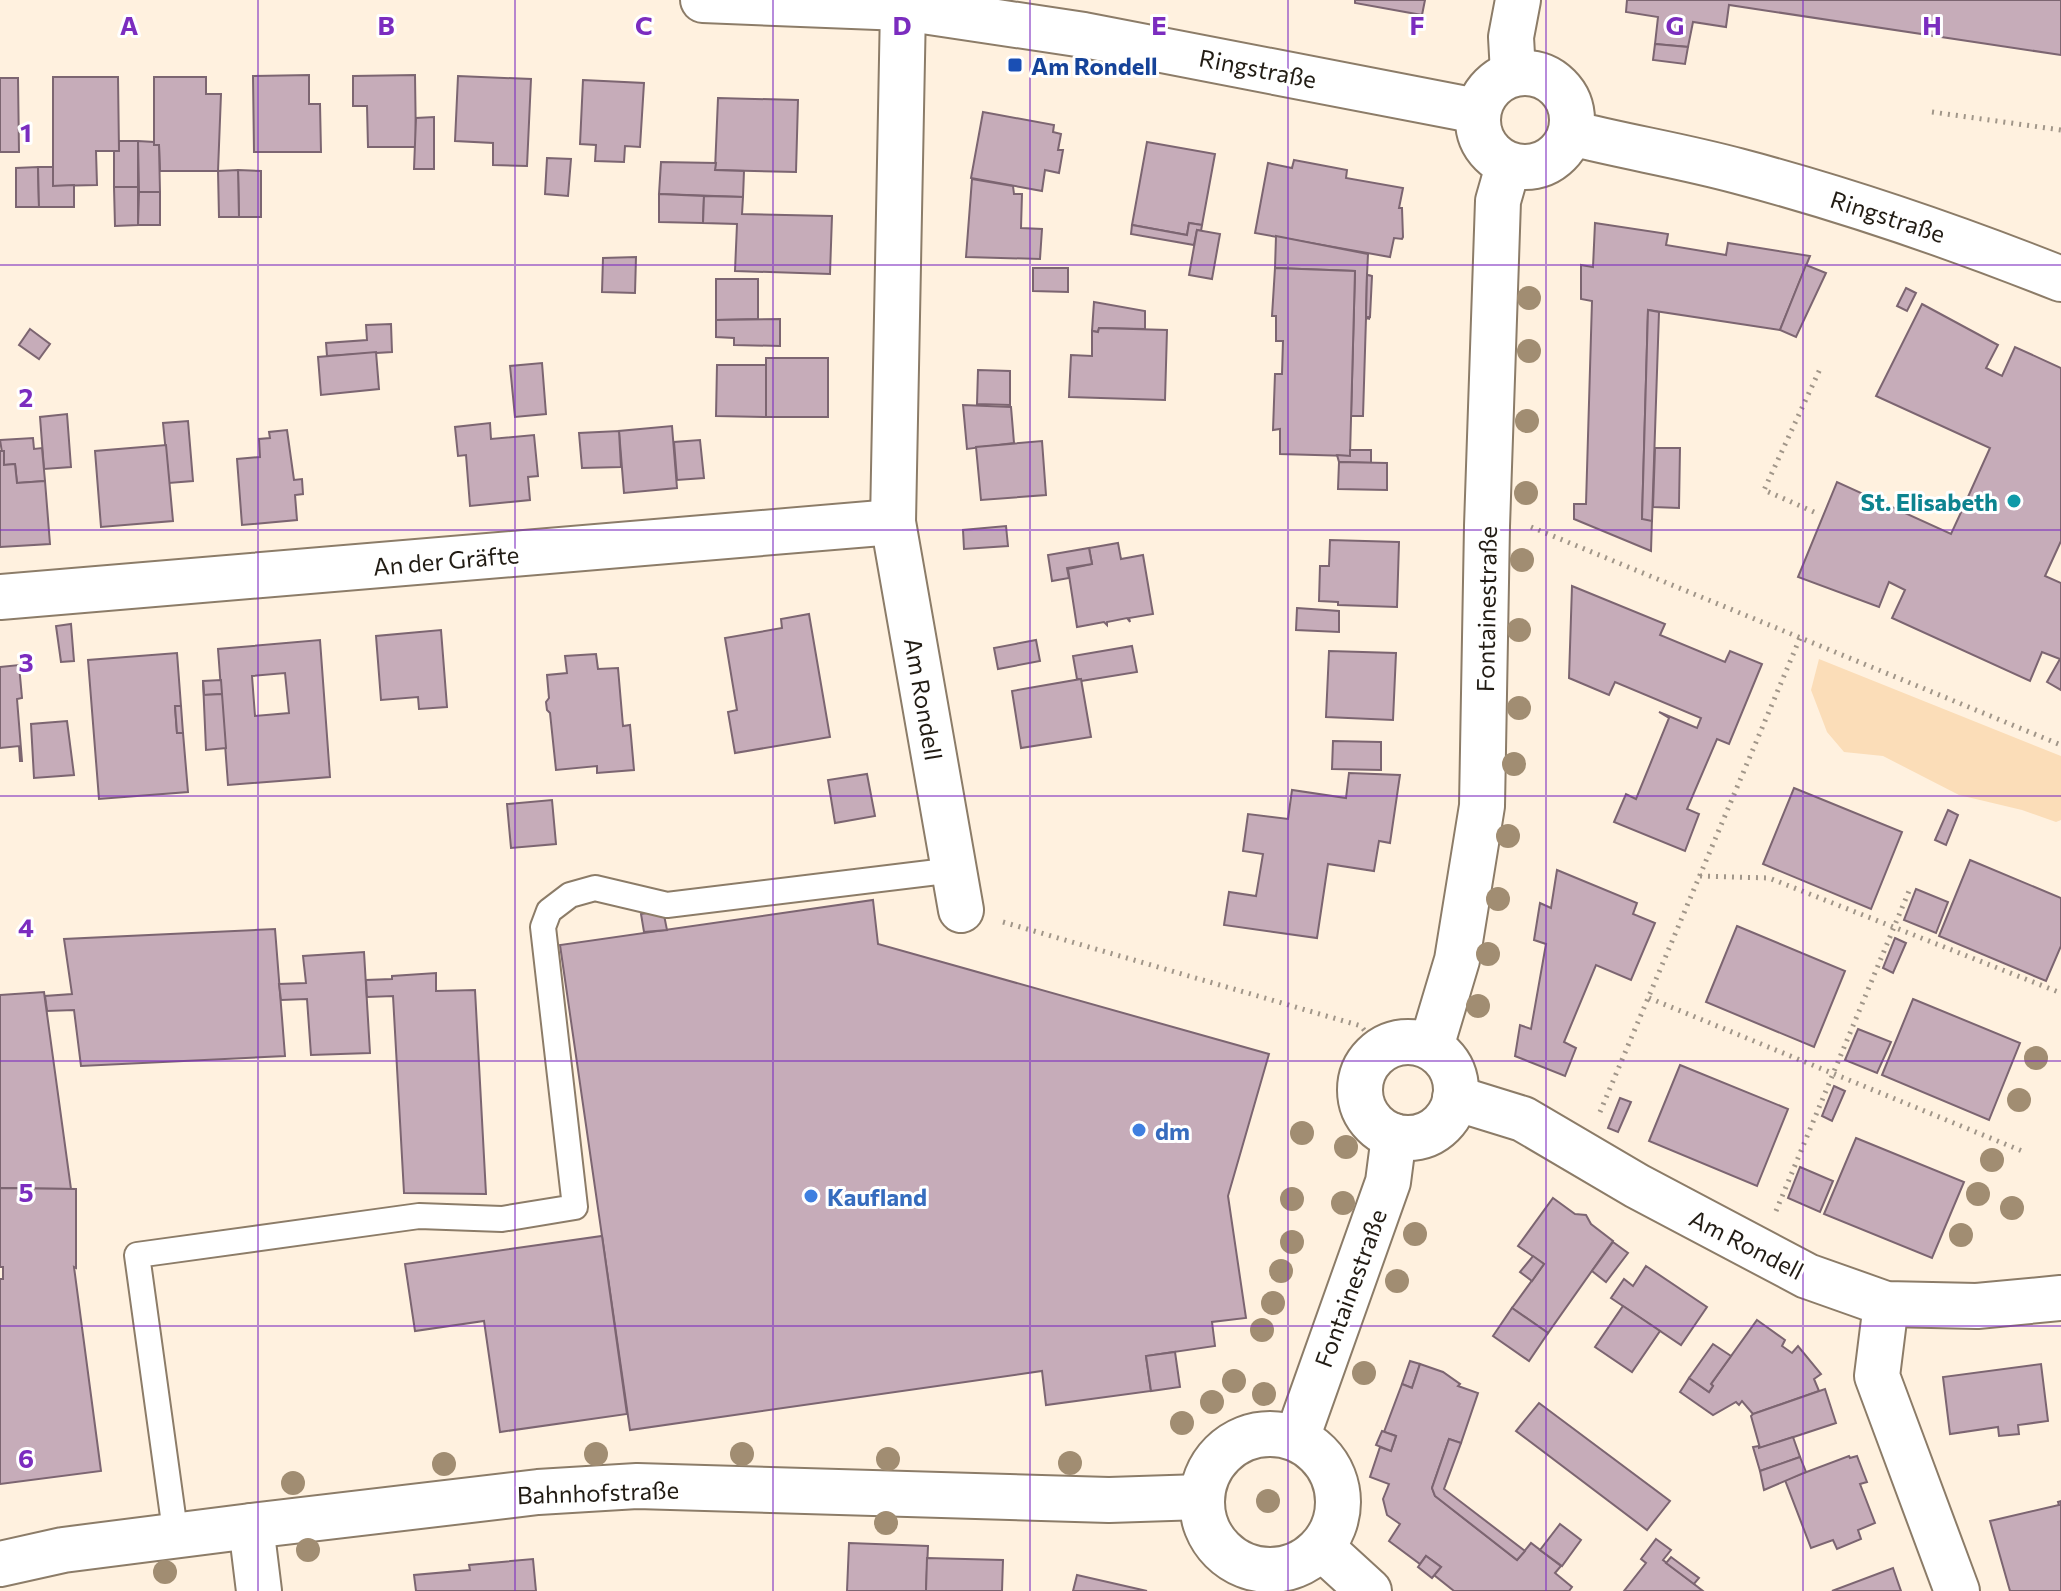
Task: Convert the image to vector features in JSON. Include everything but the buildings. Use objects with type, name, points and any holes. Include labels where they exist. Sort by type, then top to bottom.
[{"type":"street","name":"Ringstraße","points":[[703,0],[903,8],[1084,35],[1477,111]]},
{"type":"street","points":[[1513,73],[1511,37],[1518,0]]},
{"type":"street","name":"Am Rondell","points":[[903,8],[893,522],[957,890]]},
{"type":"street","points":[[1513,73],[1538,73],[1560,86],[1571,108],[1571,133],[1558,155],[1535,168],[1508,166],[1483,144],[1477,111],[1484,94],[1497,81],[1513,73]]},
{"type":"street","name":"Ringstraße","points":[[1571,133],[1721,167],[1847,202],[1972,243],[2061,279]]},
{"type":"street","name":"Fontainestraße","points":[[1431,1047],[1457,960],[1482,806],[1487,526],[1498,201],[1508,166]]},
{"type":"street","name":"An der Gräfte","points":[[0,597],[893,522]]},
{"type":"street","points":[[1414,1042],[1431,1047],[1446,1061],[1455,1078],[1455,1098],[1448,1117],[1433,1131],[1414,1138],[1394,1136],[1376,1127],[1364,1110],[1359,1090],[1365,1068],[1380,1050],[1396,1043],[1414,1042]]},
{"type":"street","name":"Am Rondell","points":[[1455,1098],[1523,1119],[1637,1186],[1807,1276],[1886,1304],[1977,1306],[2061,1298]]},
{"type":"street","name":"Fontainestraße","points":[[1297,1438],[1388,1182],[1394,1136]]},
{"type":"street","points":[[1886,1304],[1877,1376],[1957,1591]]},
{"type":"street","points":[[1269,1432],[1297,1438],[1323,1456],[1337,1483],[1338,1515],[1322,1548],[1308,1559],[1254,1580],[1223,1551],[1207,1528],[1201,1497],[1213,1464],[1239,1440],[1269,1432]]},
{"type":"street","name":"Bahnhofstraße","points":[[0,1564],[63,1550],[176,1538],[251,1526],[538,1492],[637,1486],[1109,1500],[1201,1497]]},
{"type":"street","points":[[251,1526],[259,1591]]},
{"type":"street","points":[[1322,1548],[1369,1591]]},
{"type":"lane","points":[[176,1538],[137,1255],[419,1216],[502,1219],[575,1207],[543,927],[549,911],[570,895],[595,888],[667,905],[957,890]]},
{"type":"path","points":[[1932,112],[2061,130]]},
{"type":"path","points":[[1814,512],[1764,490],[1820,369]]},
{"type":"path","points":[[1487,526],[1527,525],[2061,745]]},
{"type":"path","points":[[1582,1154],[1800,638]]},
{"type":"path","points":[[1700,876],[1769,878],[2061,993]]},
{"type":"path","points":[[957,890],[1361,1026],[1380,1050]]},
{"type":"path","points":[[1759,1251],[1909,891]]},
{"type":"path","points":[[1649,998],[2022,1151]]},
{"type":"shaded area","points":[[1819,659],[2061,756],[2061,820],[2056,822],[2022,810],[1959,795],[1883,756],[1844,752],[1827,732],[1811,690]]},
{"type":"place","name":"Am Rondell","points":[[1015,65]]},
{"type":"place","name":"St. Elisabeth","points":[[2014,501]]},
{"type":"place","name":"dm","points":[[1139,1130]]},
{"type":"place","name":"Kaufland","points":[[811,1196]]}]
